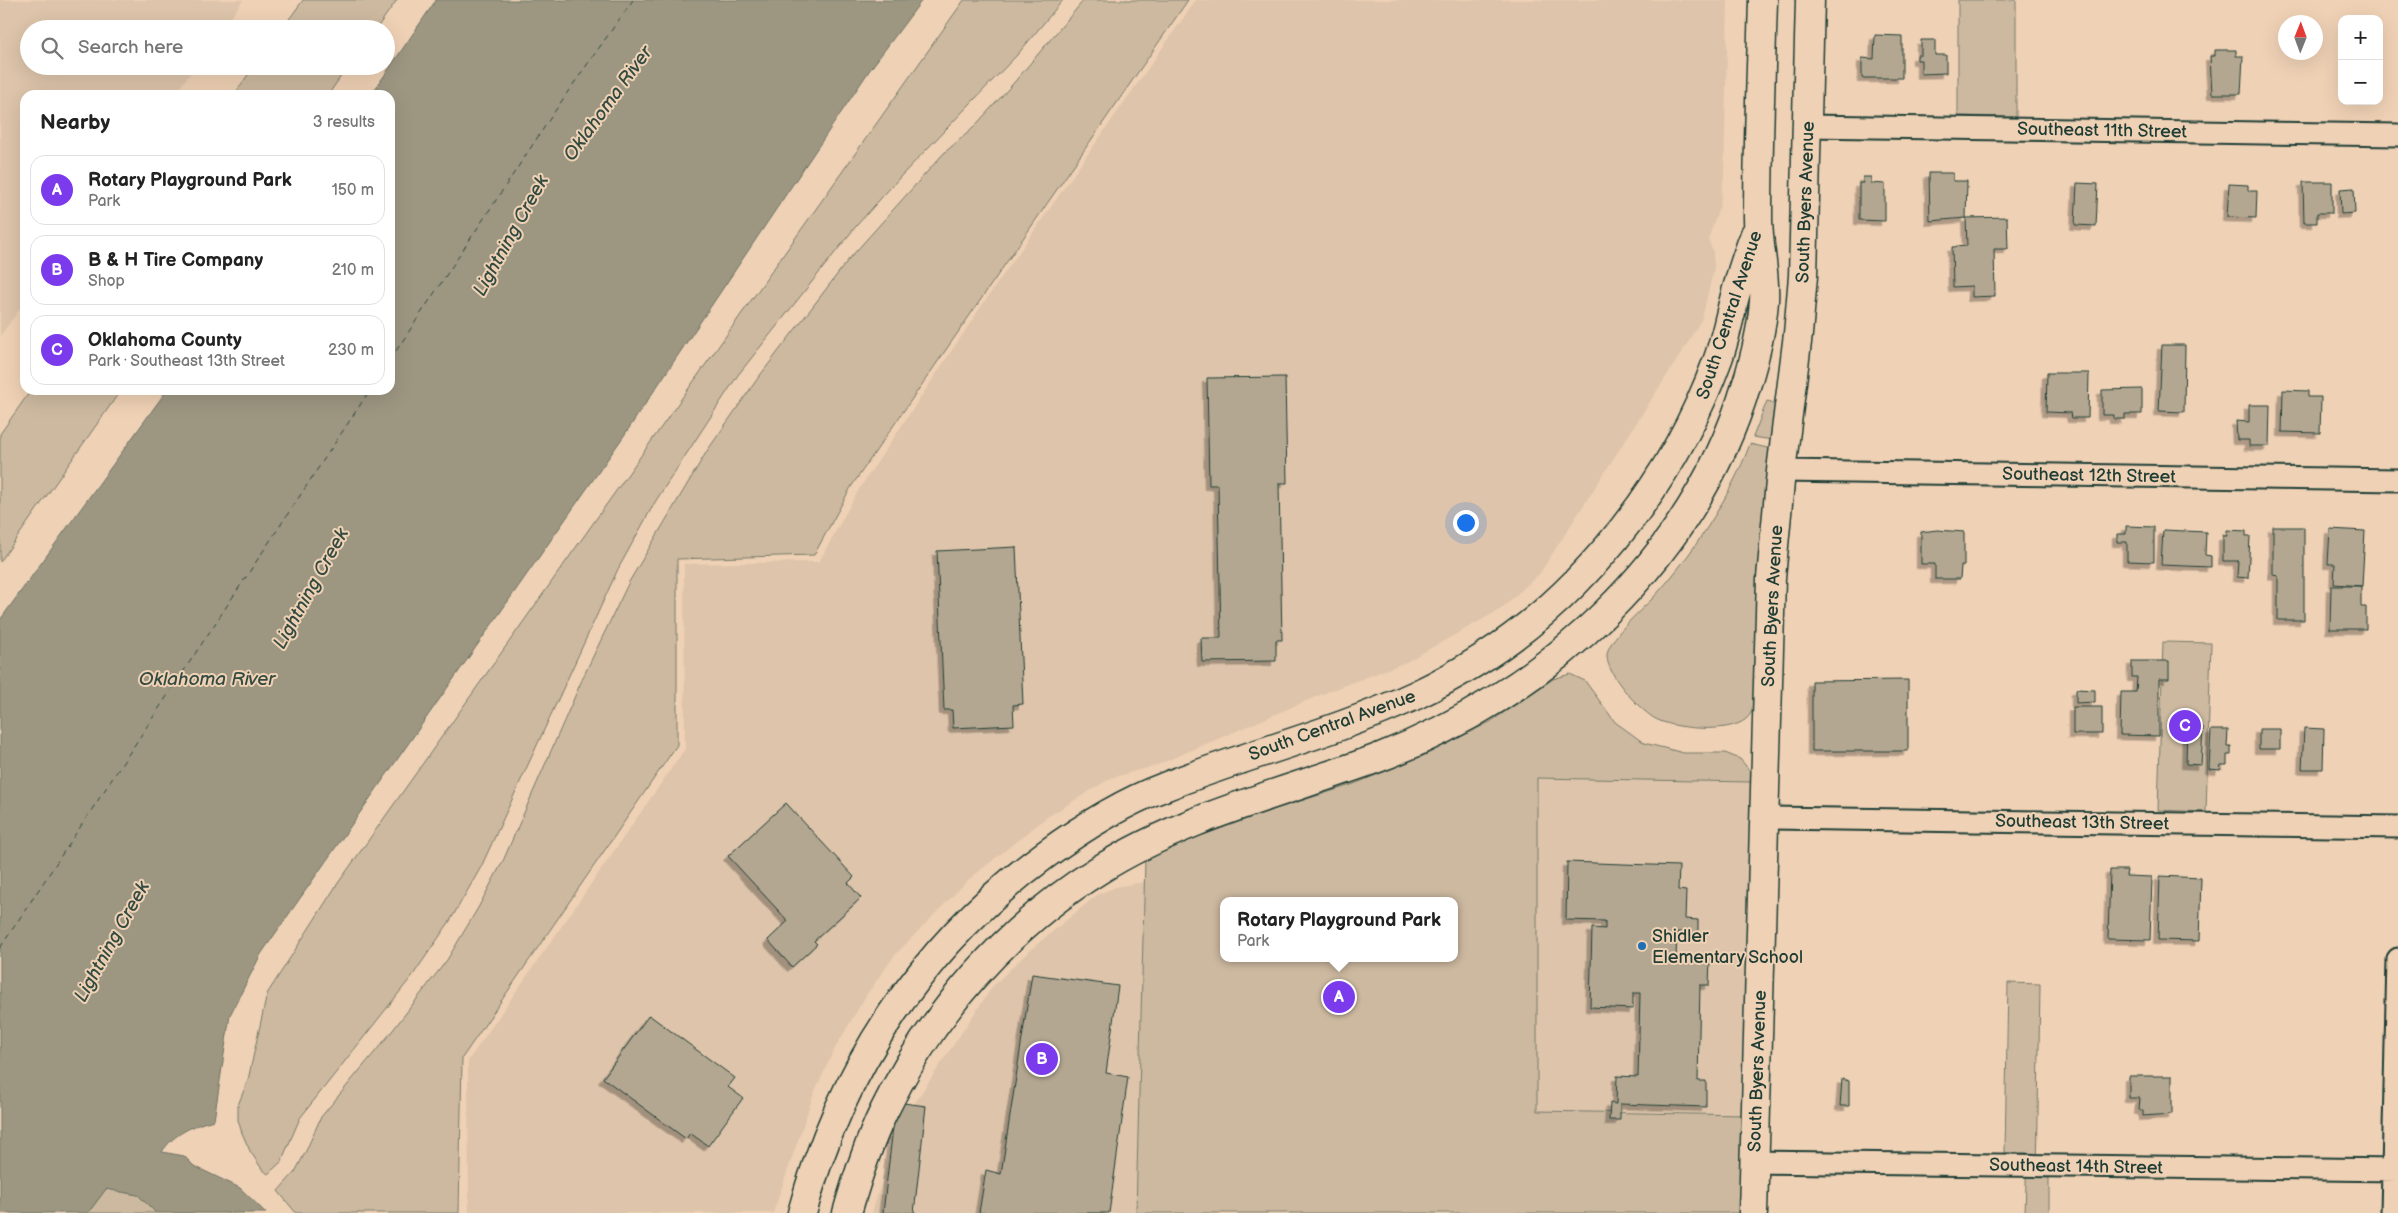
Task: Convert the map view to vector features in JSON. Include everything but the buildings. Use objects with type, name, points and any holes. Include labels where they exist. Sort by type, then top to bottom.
[{"type":"main road","points":[[1758,223],[1763,0]]},
{"type":"main road","name":"South Byers Avenue","points":[[1752,1213],[1766,818],[1772,578],[1781,471],[1803,284],[1810,0]]},
{"type":"main road","name":"South Central Avenue","points":[[802,1213],[809,1186],[829,1130],[853,1076],[872,1042],[910,985],[941,948],[967,920],[1002,888],[1066,840],[1124,805],[1196,774],[1379,711],[1450,677],[1514,635],[1573,585],[1624,529],[1669,463],[1688,428],[1719,356],[1738,285],[1758,223]]},
{"type":"main road","name":"South Central Avenue","points":[[847,1213],[870,1143],[900,1080],[918,1050],[964,988],[986,963],[1039,913],[1097,871],[1160,837],[1228,809],[1379,757],[1453,724],[1530,678],[1570,647],[1622,596],[1655,558],[1698,498],[1718,461],[1734,422],[1758,341],[1764,299],[1758,223]]},
{"type":"street","name":"Southeast 11th Street","points":[[1807,126],[2398,135]]},
{"type":"street","name":"Southeast 12th Street","points":[[1781,471],[2398,480]]},
{"type":"street","name":"Southeast 13th Street","points":[[1766,818],[2398,827]]},
{"type":"street","points":[[2392,1213],[2396,1170],[2398,959]]},
{"type":"street","name":"Southeast 14th Street","points":[[1753,1162],[2396,1170]]},
{"type":"shaded area","points":[[0,0],[243,0],[229,20],[20,20],[20,75],[189,75],[178,90],[20,90],[20,309],[0,336]]},
{"type":"shaded area","points":[[303,0],[397,0],[383,20],[289,20]]},
{"type":"shaded area","points":[[964,0],[1063,0],[1017,55],[901,176],[857,225],[738,375],[655,502],[618,569],[481,867],[450,921],[413,975],[300,1118],[281,1162],[268,1174],[262,1169],[250,1151],[238,1120],[238,1105],[248,1080],[267,994],[336,886]]},
{"type":"shaded area","points":[[1084,0],[1188,0],[851,487],[814,555],[677,559],[677,745],[462,1058],[459,1213],[296,1213],[278,1191],[295,1172],[321,1117],[389,1035],[447,960],[478,908],[503,861],[585,673],[629,582],[707,451],[758,378],[849,259],[944,153],[972,129]]},
{"type":"shaded area","points":[[1196,0],[1728,0],[1724,174],[1720,205],[1708,239],[1713,252],[1714,268],[1702,318],[1687,344],[1540,573],[1501,609],[1406,662],[1327,692],[1157,765],[1111,778],[1047,817],[968,880],[894,956],[867,994],[835,1048],[814,1093],[773,1213],[469,1213],[468,1061],[685,749],[684,564],[819,562],[858,491],[985,301]]},
{"type":"shaded area","points":[[1958,0],[2016,0],[2016,117],[1958,116]]},
{"type":"shaded area","points":[[248,75],[342,75],[331,90],[237,90]]},
{"type":"shaded area","points":[[27,395],[117,395],[0,562],[0,434]]},
{"type":"shaded area","points":[[1767,401],[1779,404],[1773,440],[1753,437]]},
{"type":"shaded area","points":[[1750,444],[1772,449],[1756,695],[1753,708],[1746,719],[1738,724],[1727,727],[1687,727],[1662,722],[1640,707],[1618,681],[1608,664],[1608,650],[1612,642],[1632,619],[1666,584],[1708,527],[1732,485]]},
{"type":"shaded area","points":[[2163,642],[2211,643],[2206,812],[2158,810]]},
{"type":"shaded area","points":[[1570,674],[1585,681],[1615,722],[1644,743],[1684,753],[1725,753],[1740,759],[1751,772],[1751,782],[1537,778],[1537,1111],[1743,1115],[1739,1213],[1136,1213],[1145,859],[1234,822],[1354,784],[1423,756],[1490,722],[1553,679]]},
{"type":"shaded area","name":"Shidler Elementary School","points":[[1537,777],[1751,782],[1743,1115],[1537,1111]]},
{"type":"shaded area","points":[[1144,882],[1136,1213],[872,1213],[892,1148],[912,1107],[993,986],[1029,951],[1097,895],[1116,887]]},
{"type":"shaded area","points":[[2008,983],[2040,984],[2037,1177],[2049,1178],[2049,1213],[2025,1213],[2027,1153],[2005,1153]]},
{"type":"shaded area","points":[[106,1189],[138,1195],[156,1213],[88,1213]]},
{"type":"water","name":"Oklahoma River","points":[[436,0],[922,0],[869,71],[623,437],[261,954],[230,1015],[214,1120],[199,1124],[178,1135],[162,1152],[184,1156],[194,1166],[240,1188],[266,1213],[156,1213],[138,1195],[106,1189],[88,1213],[0,1213],[0,620],[163,395],[395,395],[395,90],[374,90],[385,75],[395,75],[395,60]]},
{"type":"ferry route","points":[[395,352],[567,93],[633,0]]},
{"type":"ferry route","points":[[0,948],[367,395]]},
{"type":"place","name":"Oklahoma County","points":[[2185,726]]},
{"type":"place","name":"Shidler Elementary School","points":[[1642,946]]},
{"type":"place","name":"Rotary Playground Park","points":[[1339,997]]},
{"type":"place","name":"B & H Tire Company","points":[[1042,1059]]},
{"type":"water label","name":"Lightning Creek","points":[[510,235]]},
{"type":"water label","name":"Lightning Creek","points":[[310,588]]},
{"type":"water label","name":"Lightning Creek","points":[[111,941]]}]
